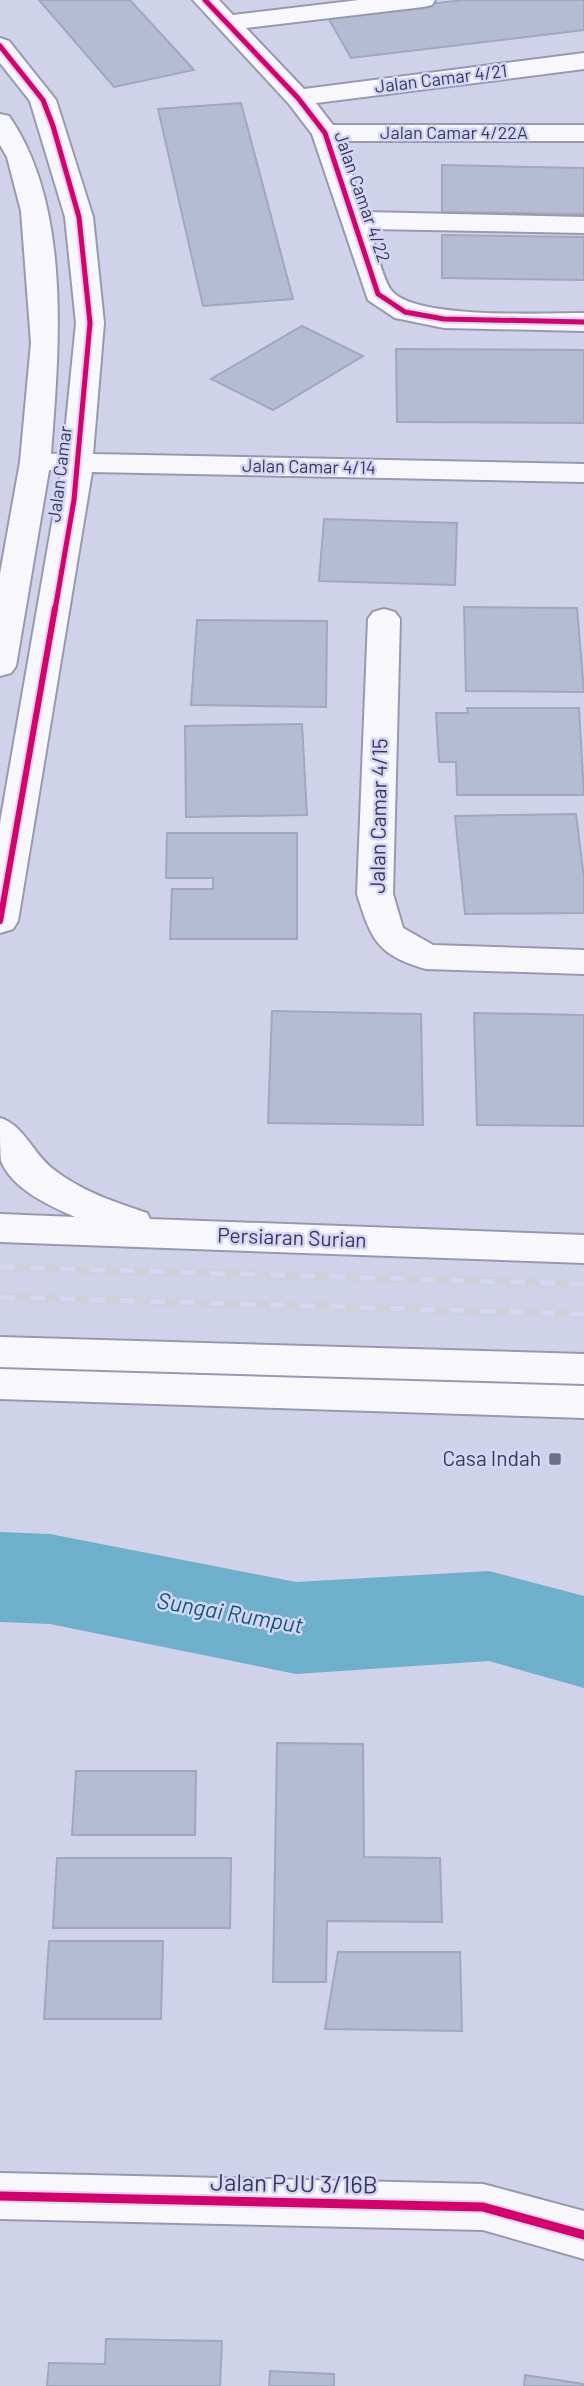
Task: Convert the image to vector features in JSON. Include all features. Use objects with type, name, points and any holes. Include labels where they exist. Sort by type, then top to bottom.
[{"type":"street","name":"Jalan Camar 4/22","points":[[205,0],[298,98],[325,132],[356,220],[378,294],[405,312],[444,319],[584,322]]},
{"type":"street","points":[[227,23],[423,0]]},
{"type":"street","name":"Jalan Camar","points":[[0,46],[43,100],[79,217],[90,323],[79,462],[0,921]]},
{"type":"street","name":"Jalan Camar 4/21","points":[[298,98],[584,61]]},
{"type":"street","points":[[0,89],[43,100]]},
{"type":"street","name":"Jalan Camar","points":[[0,122],[20,157],[35,211],[45,343],[35,462],[0,666]]},
{"type":"street","name":"Jalan Camar 4/22A","points":[[325,132],[584,133]]},
{"type":"street","points":[[356,220],[584,225]]},
{"type":"street","name":"Jalan Camar 4/14","points":[[35,462],[584,473]]},
{"type":"street","name":"Jalan Camar 4/15","points":[[384,619],[375,894],[387,934],[426,957],[584,962]]},
{"type":"street","points":[[0,1131],[27,1168],[56,1189],[98,1211],[162,1233]]},
{"type":"street","name":"Persiaran Surian","points":[[0,1228],[584,1248]]},
{"type":"street","points":[[0,1352],[584,1369]]},
{"type":"street","points":[[0,1384],[584,1402]]},
{"type":"street","name":"Jalan PJU 3/16B","points":[[0,2196],[483,2207],[584,2235]]},
{"type":"building","points":[[39,0],[130,0],[194,70],[114,87]]},
{"type":"building","points":[[463,0],[584,0],[584,30],[351,58],[327,16]]},
{"type":"building","points":[[241,103],[293,299],[203,306],[158,109]]},
{"type":"building","points":[[442,165],[584,168],[584,214],[442,212]]},
{"type":"building","points":[[442,235],[584,237],[584,280],[442,278]]},
{"type":"building","points":[[302,326],[363,356],[273,410],[211,379]]},
{"type":"building","points":[[396,349],[584,350],[584,423],[397,422]]},
{"type":"building","points":[[324,519],[457,523],[455,585],[319,581]]},
{"type":"building","points":[[464,607],[577,608],[584,692],[466,691]]},
{"type":"building","points":[[197,620],[327,621],[326,707],[191,705]]},
{"type":"building","points":[[467,708],[579,708],[584,795],[457,795],[456,762],[439,762],[436,713],[468,713]]},
{"type":"building","points":[[302,724],[307,815],[186,817],[185,726]]},
{"type":"building","points":[[576,814],[584,878],[584,913],[465,914],[455,816]]},
{"type":"building","points":[[167,833],[297,833],[297,939],[170,939],[172,889],[213,889],[213,878],[166,878]]},
{"type":"building","points":[[272,1011],[421,1014],[423,1125],[268,1123]]},
{"type":"building","points":[[474,1013],[584,1015],[584,1126],[477,1125]]},
{"type":"building","points":[[277,1743],[363,1744],[364,1857],[440,1858],[442,1922],[327,1921],[326,1982],[273,1982]]},
{"type":"building","points":[[76,1771],[196,1771],[195,1835],[72,1835]]},
{"type":"building","points":[[57,1858],[231,1858],[230,1928],[53,1928]]},
{"type":"building","points":[[49,1941],[163,1941],[161,2019],[44,2019]]},
{"type":"building","points":[[338,1952],[460,1952],[462,2031],[325,2029]]},
{"type":"building","points":[[106,2339],[222,2341],[220,2386],[47,2386],[49,2363],[105,2364]]},
{"type":"building","points":[[270,2371],[334,2374],[334,2386],[269,2386]]},
{"type":"building","points":[[525,2375],[584,2384],[584,2386],[524,2386]]},
{"type":"waterway","name":"Sungai Rumput","points":[[0,1577],[50,1579],[296,1628],[489,1616],[584,1642]]},
{"type":"railway","points":[[0,1267],[584,1284]]},
{"type":"railway","points":[[0,1297],[584,1314]]},
{"type":"cycle path","points":[[205,0],[298,98],[325,133],[378,294],[405,312],[444,319],[584,322]]},
{"type":"cycle path","points":[[0,46],[43,100],[53,126],[79,217],[90,323],[74,500],[0,921]]},
{"type":"cycle path","points":[[0,2196],[483,2207],[584,2235]]},
{"type":"place","name":"Casa Indah","points":[[555,1459]]}]
